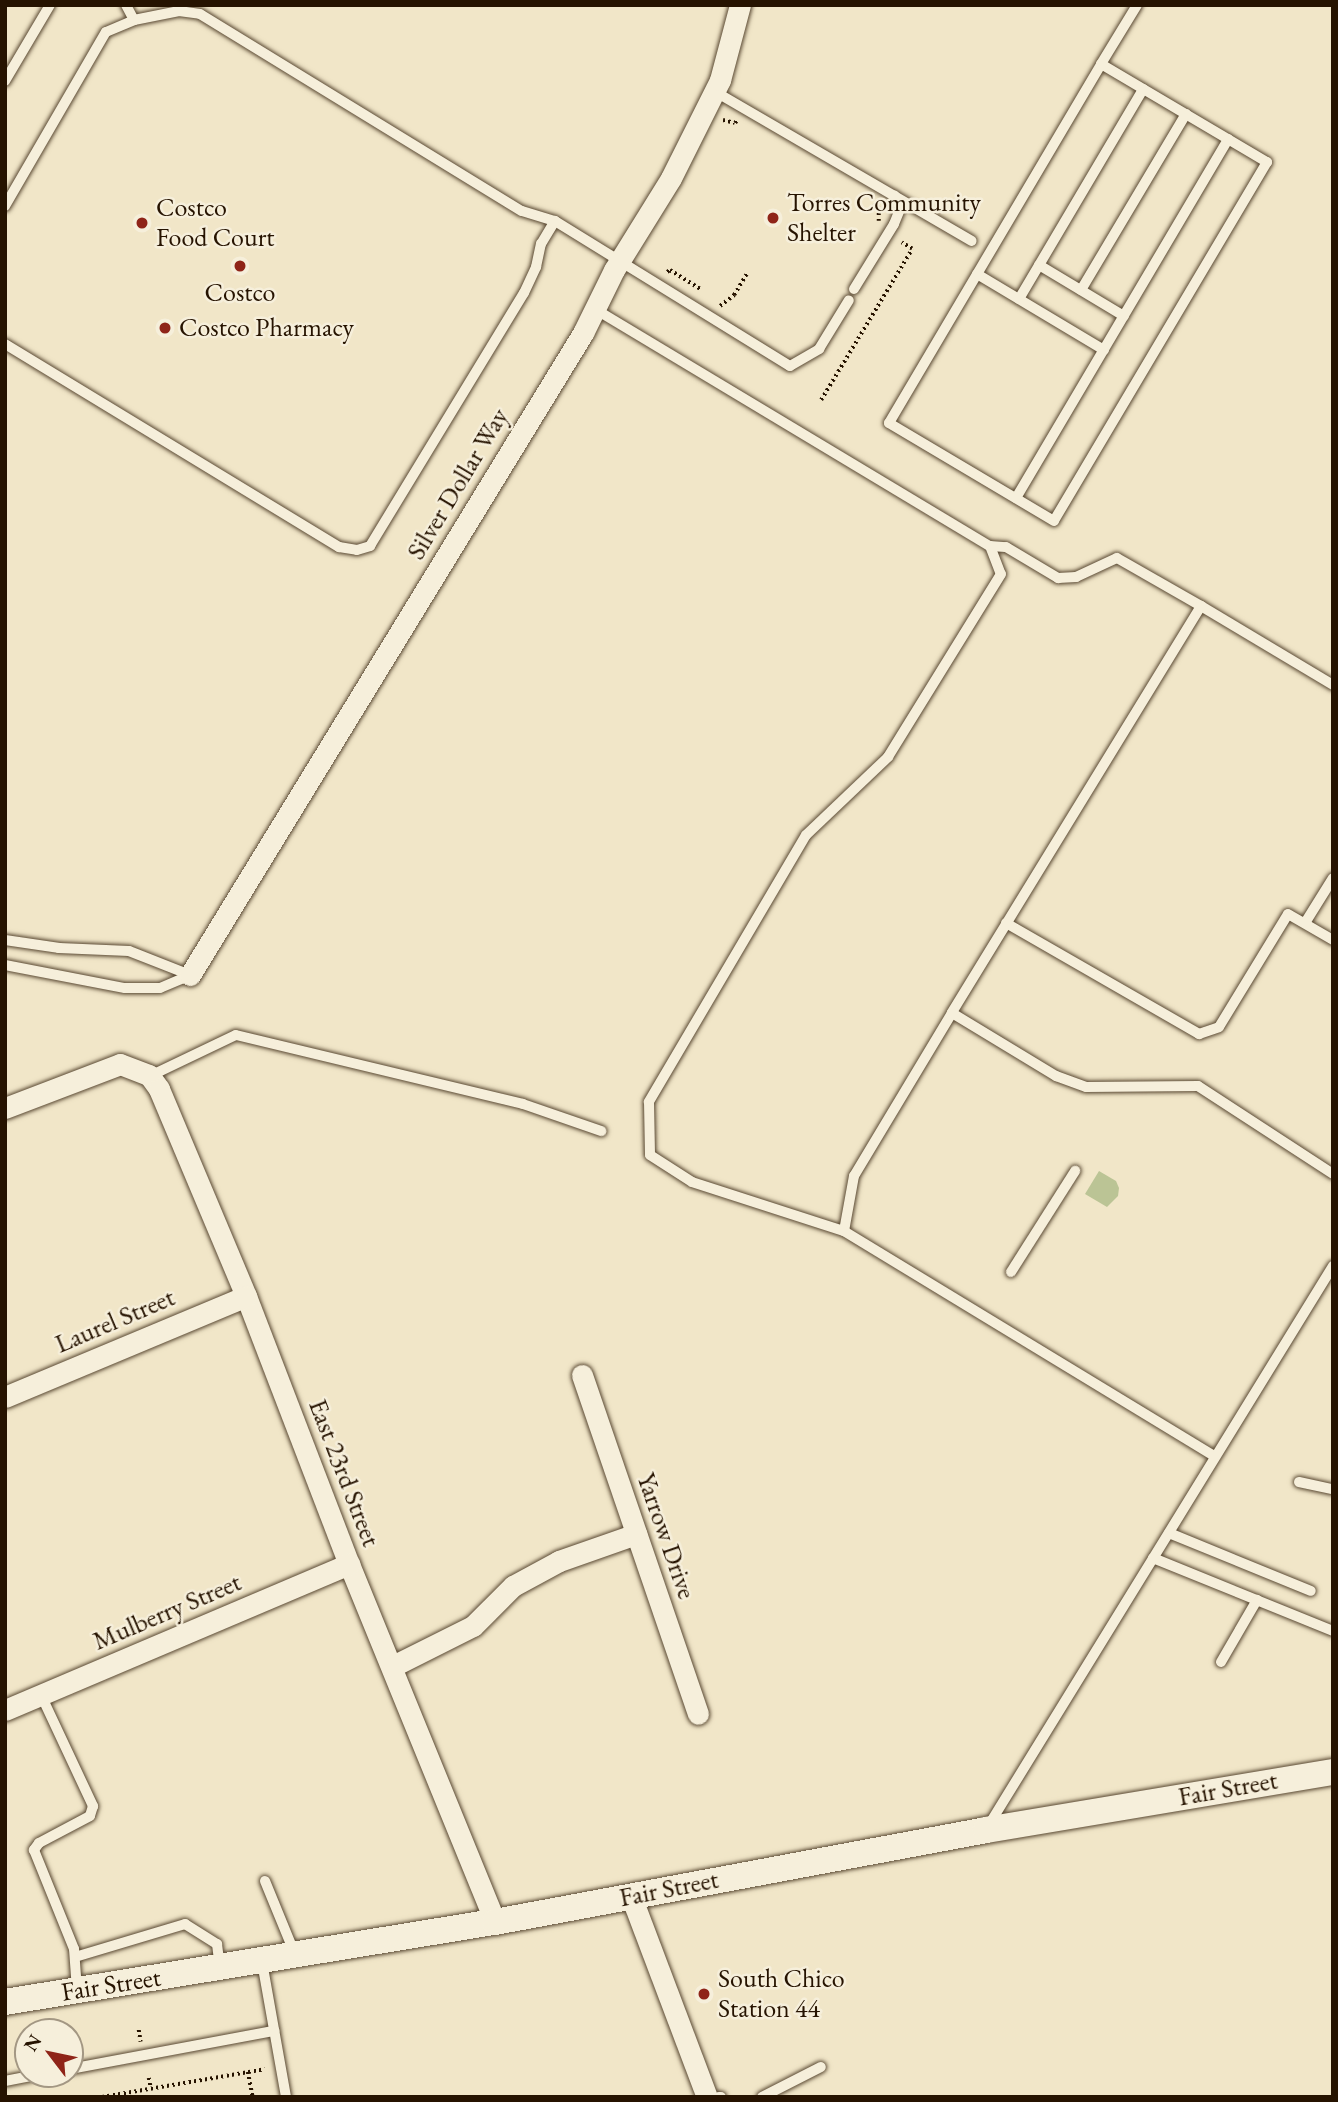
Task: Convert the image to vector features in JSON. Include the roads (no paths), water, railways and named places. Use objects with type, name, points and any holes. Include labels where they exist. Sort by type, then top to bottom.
[{"type":"street","name":"Silver Dollar Way","points":[[190,975],[595,310],[620,261],[671,178],[714,91],[740,5]]},
{"type":"street","points":[[5,1108],[120,1064],[150,1076]]},
{"type":"street","name":"East 23rd Street","points":[[150,1076],[159,1089],[246,1296],[349,1564],[393,1666],[495,1922]]},
{"type":"street","name":"Laurel Street","points":[[5,1397],[246,1296]]},
{"type":"street","name":"Yarrow Drive","points":[[582,1375],[698,1714]]},
{"type":"street","points":[[393,1666],[473,1626],[513,1586],[548,1567],[636,1534]]},
{"type":"street","name":"Mulberry Street","points":[[5,1710],[349,1564]]},
{"type":"street","name":"Fair Street","points":[[5,2002],[495,1922],[986,1830],[1333,1772]]},
{"type":"street","points":[[631,1896],[707,2097]]},
{"type":"lane","points":[[5,81],[50,5]]},
{"type":"lane","points":[[126,5],[134,20]]},
{"type":"lane","points":[[1101,64],[1267,162],[1054,521],[889,423],[1101,64],[1137,5]]},
{"type":"lane","points":[[5,206],[106,32],[134,20],[179,11],[200,14],[522,211],[555,221],[790,366],[819,349],[894,224],[901,207],[895,196]]},
{"type":"lane","points":[[1019,299],[1143,89]]},
{"type":"lane","points":[[714,91],[972,241]]},
{"type":"lane","points":[[1081,290],[1186,114]]},
{"type":"lane","points":[[1016,498],[1228,139]]},
{"type":"lane","points":[[5,344],[339,547],[357,551],[370,546],[524,293],[536,267],[541,244],[555,221]]},
{"type":"lane","points":[[1039,265],[1124,316]]},
{"type":"lane","points":[[977,274],[1104,350]]},
{"type":"lane","points":[[595,310],[990,546],[1006,547],[1059,578],[1076,577],[1117,558],[1333,685]]},
{"type":"lane","points":[[990,546],[1001,573],[888,757],[806,835],[649,1102],[650,1155],[692,1182],[844,1231],[1215,1457]]},
{"type":"lane","points":[[844,1231],[854,1176],[1201,606]]},
{"type":"lane","points":[[1305,923],[1333,878]]},
{"type":"lane","points":[[1006,923],[1199,1034],[1219,1027],[1289,914],[1333,940]]},
{"type":"lane","points":[[5,940],[59,948],[129,951],[190,975]]},
{"type":"lane","points":[[5,965],[125,988],[160,988],[190,975]]},
{"type":"lane","points":[[952,1013],[1056,1076],[1086,1087],[1198,1086],[1333,1174]]},
{"type":"lane","points":[[150,1076],[236,1035],[523,1104],[601,1131]]},
{"type":"lane","points":[[1012,1272],[1075,1171]]},
{"type":"lane","points":[[986,1830],[1333,1266]]},
{"type":"lane","points":[[1298,1482],[1333,1489]]},
{"type":"lane","points":[[1169,1532],[1311,1591]]},
{"type":"lane","points":[[1153,1558],[1333,1631]]},
{"type":"lane","points":[[1221,1662],[1257,1600]]},
{"type":"lane","points":[[41,1695],[93,1806],[90,1816],[39,1843],[34,1850],[75,1957],[77,1990]]},
{"type":"lane","points":[[265,1881],[295,1954]]},
{"type":"lane","points":[[75,1957],[185,1924],[217,1944],[220,1966]]},
{"type":"lane","points":[[261,1960],[286,2097]]},
{"type":"lane","points":[[84,2066],[274,2031]]},
{"type":"lane","points":[[762,2097],[821,2067]]},
{"type":"place","name":"Torres Community Shelter","points":[[773,218]]},
{"type":"place","name":"Costco Food Court","points":[[142,223]]},
{"type":"place","name":"Costco","points":[[240,266]]},
{"type":"place","name":"Costco Pharmacy","points":[[165,328]]},
{"type":"place","name":"South Chico Station 44","points":[[704,1994]]}]
